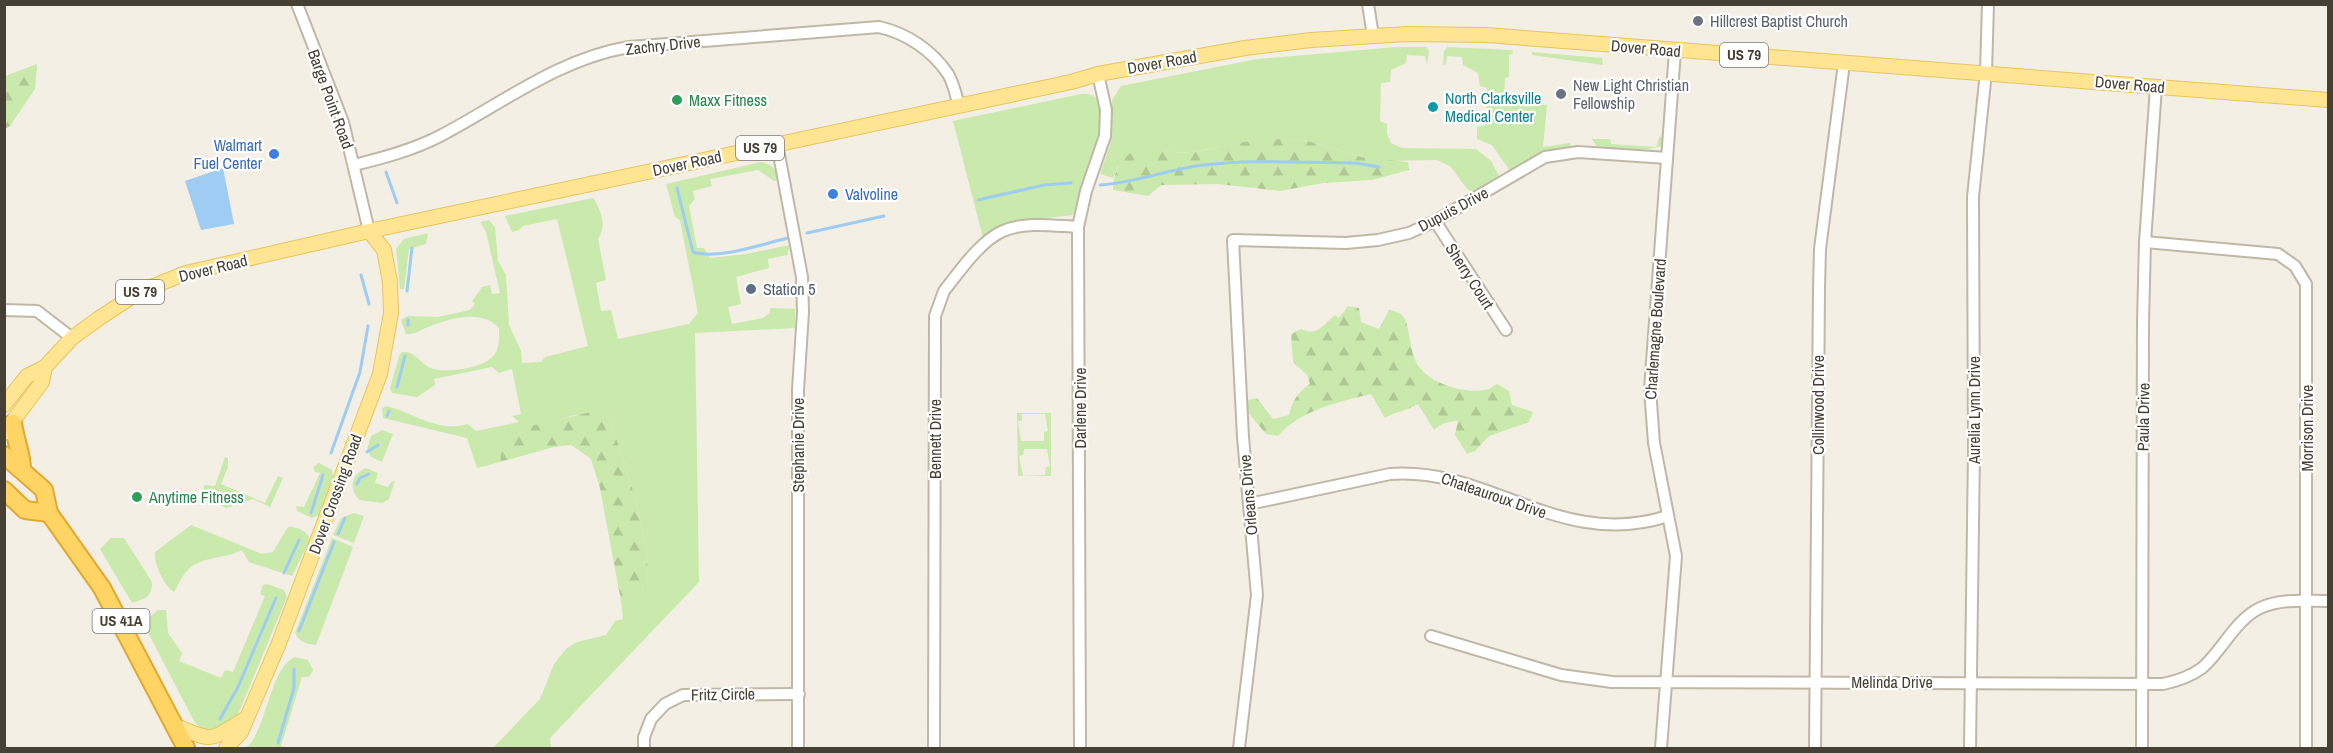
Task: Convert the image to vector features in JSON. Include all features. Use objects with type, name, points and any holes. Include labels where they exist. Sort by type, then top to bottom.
[{"type":"highway","points":[[9,428],[22,457],[22,469]]},
{"type":"highway","name":"US 41A","points":[[4,455],[44,490],[49,513],[102,588],[186,748]]},
{"type":"highway","points":[[4,490],[26,510],[49,513]]},
{"type":"main road","name":"Dover Road","points":[[4,405],[27,376],[45,367],[72,339],[120,304],[168,279],[208,267],[1071,82],[1098,74],[1245,48],[1373,36],[1486,35],[2328,100]]},
{"type":"main road","name":"Dover Crossing Road","points":[[226,748],[241,732],[248,716],[321,532],[380,374],[388,340],[391,313],[384,250],[369,231]]},
{"type":"main road","name":"Dover Road","points":[[9,428],[42,382],[45,367]]},
{"type":"main road","points":[[173,725],[207,738],[225,733],[248,716]]},
{"type":"street","name":"Barge Point Road","points":[[297,4],[343,122],[369,231]]},
{"type":"street","points":[[1368,4],[1373,36]]},
{"type":"street","name":"Aurelia Lynn Drive","points":[[1970,748],[1969,682],[1974,459],[1973,197],[1986,72],[1988,4]]},
{"type":"street","name":"Zachry Drive","points":[[354,165],[395,154],[440,136],[493,104],[579,60],[601,52],[629,47],[879,27],[899,31],[913,40],[939,64],[952,82],[959,106]]},
{"type":"street","name":"Charlemagne Boulevard","points":[[1661,748],[1664,682],[1676,579],[1676,556],[1654,443],[1650,396],[1675,51]]},
{"type":"street","name":"Collinwood Drive","points":[[1815,748],[1820,268],[1844,63]]},
{"type":"street","name":"Darlene Drive","points":[[1080,748],[1078,226],[1086,191],[1105,136],[1106,110],[1098,74]]},
{"type":"street","name":"Paula Drive","points":[[2142,748],[2145,242],[2156,87]]},
{"type":"street","name":"Stephanie Drive","points":[[777,144],[802,277],[803,312],[798,390],[798,748]]},
{"type":"street","name":"Dupuis Drive","points":[[1233,240],[1346,243],[1409,233],[1435,222],[1545,158],[1557,154],[1578,152],[1666,158]]},
{"type":"street","name":"Sherry Court","points":[[1435,222],[1506,330]]},
{"type":"street","name":"Bennett Drive","points":[[934,748],[935,328],[939,299],[984,246],[1002,231],[1026,226],[1078,226]]},
{"type":"street","name":"Orleans Drive","points":[[1233,240],[1249,504],[1257,595],[1239,748]]},
{"type":"street","name":"Morrison Drive","points":[[2145,242],[2268,251],[2290,261],[2301,272],[2306,284],[2308,601],[2306,748]]},
{"type":"street","points":[[4,310],[37,311],[72,339]]},
{"type":"street","name":"Chateauroux Drive","points":[[1249,504],[1389,474],[1411,472],[1456,481],[1569,520],[1620,524],[1668,516]]},
{"type":"street","name":"Melinda Drive","points":[[1431,636],[1561,675],[1612,682],[2141,682],[2163,684],[2184,679],[2202,668],[2248,616],[2258,609],[2286,601],[2328,601]]},
{"type":"street","name":"Fritz Circle","points":[[644,748],[644,737],[651,719],[665,704],[683,695],[799,694]]},
{"type":"green space","points":[[1396,47],[1427,47],[1429,51],[1427,65],[1425,56],[1407,55],[1406,63],[1391,70],[1390,82],[1381,83],[1380,121],[1387,124],[1387,134],[1391,143],[1402,148],[1476,149],[1491,161],[1499,176],[1473,192],[1467,189],[1450,166],[1437,160],[1384,161],[1361,157],[1301,139],[1250,141],[1193,152],[1174,153],[1163,150],[1118,166],[1113,178],[1100,174],[1111,142],[1112,100],[1121,86],[1257,59]]},
{"type":"green space","points":[[1447,47],[1512,50],[1513,53],[1509,55],[1509,77],[1505,78],[1504,100],[1547,105],[1543,147],[1570,143],[1571,148],[1545,152],[1510,171],[1492,145],[1477,139],[1477,127],[1486,125],[1487,88],[1480,86],[1478,73],[1463,65],[1462,57],[1447,56],[1446,64],[1443,65],[1444,51]]},
{"type":"green space","points":[[1532,52],[1602,58],[1603,65],[1532,55]]},
{"type":"green space","points":[[37,64],[35,89],[10,126],[5,129],[5,76]]},
{"type":"green space","points":[[1081,94],[1093,96],[1100,104],[1101,116],[1095,146],[1073,215],[1013,222],[983,238],[953,121]]},
{"type":"green space","points":[[1660,136],[1664,140],[1663,146],[1644,150],[1597,147],[1592,139],[1610,139],[1611,144],[1656,147]]},
{"type":"green space","points":[[1301,139],[1361,157],[1408,162],[1409,170],[1372,180],[1323,183],[1280,191],[1218,184],[1161,185],[1148,196],[1113,190],[1120,164],[1129,154],[1141,148],[1150,147],[1173,153],[1186,153],[1256,140]]},
{"type":"green space","points":[[761,162],[773,168],[778,180],[774,181],[758,170],[710,179],[712,186],[693,191],[695,199],[689,206],[697,248],[704,248],[710,258],[746,254],[790,245],[787,255],[768,259],[769,268],[736,277],[741,304],[728,307],[732,324],[763,318],[770,313],[770,308],[795,309],[795,328],[695,333],[699,582],[550,738],[551,748],[493,748],[540,699],[554,664],[567,648],[577,642],[606,635],[615,621],[623,619],[621,601],[647,591],[648,572],[642,526],[608,414],[574,415],[503,438],[500,462],[477,468],[467,438],[383,418],[382,408],[387,406],[437,424],[457,426],[468,424],[476,431],[519,422],[512,416],[521,414],[512,369],[499,373],[492,367],[434,379],[435,385],[417,397],[392,393],[390,388],[402,352],[415,356],[430,368],[459,370],[485,362],[496,352],[499,343],[499,328],[492,322],[477,317],[441,322],[410,334],[406,334],[401,320],[408,316],[438,317],[470,310],[475,304],[472,301],[482,287],[490,285],[492,294],[500,293],[486,232],[480,222],[489,220],[495,227],[498,261],[506,275],[509,325],[521,351],[522,363],[541,362],[545,357],[588,346],[557,219],[523,226],[512,232],[505,216],[593,198],[602,218],[602,229],[598,239],[606,280],[596,283],[601,311],[611,310],[618,339],[689,324],[698,313],[680,220],[675,217],[666,184]]},
{"type":"green space","points":[[428,233],[426,244],[409,249],[404,289],[400,289],[396,249],[404,239]]},
{"type":"green space","points":[[1348,306],[1359,308],[1361,322],[1379,329],[1389,310],[1400,314],[1407,324],[1414,358],[1429,377],[1457,389],[1476,391],[1490,389],[1497,384],[1509,391],[1512,405],[1533,412],[1529,422],[1489,436],[1475,451],[1467,454],[1455,435],[1458,420],[1442,424],[1434,430],[1418,404],[1385,418],[1371,394],[1309,413],[1287,427],[1278,436],[1266,434],[1246,410],[1245,401],[1257,398],[1273,419],[1289,415],[1296,397],[1310,384],[1307,375],[1293,362],[1291,334],[1301,329],[1316,331],[1335,315],[1339,318]]},
{"type":"green space","points":[[591,412],[608,414],[636,502],[646,550],[647,592],[621,601],[600,488],[591,459],[571,445],[554,447],[500,462],[502,438],[517,429]]},
{"type":"green space","points":[[1017,413],[1051,413],[1051,476],[1023,476],[1018,476]],"holes":[[[1022,414],[1045,414],[1048,431],[1044,432],[1044,441],[1021,441],[1018,421],[1022,421]],[[1024,449],[1047,449],[1050,466],[1046,467],[1045,475],[1023,476],[1019,456],[1023,455]]]},
{"type":"green space","points":[[382,430],[393,434],[382,462],[371,457],[367,449],[371,436]]},
{"type":"green space","points":[[225,457],[228,458],[228,467],[221,484],[265,503],[278,476],[283,478],[270,507],[253,499],[242,503],[240,498],[230,502],[232,507],[226,508],[204,497],[204,485],[215,486]]},
{"type":"green space","points":[[319,463],[332,470],[333,477],[319,515],[312,518],[297,511],[296,506],[304,507],[320,473],[315,472],[313,467]]},
{"type":"green space","points":[[366,468],[378,473],[375,483],[388,487],[391,482],[395,481],[389,499],[382,503],[360,500],[356,496],[353,487],[354,478]]},
{"type":"green space","points":[[354,513],[364,516],[354,543],[333,535],[341,518]]},
{"type":"green space","points":[[191,525],[262,554],[273,552],[288,527],[301,530],[310,540],[292,576],[249,562],[242,550],[198,563],[186,572],[174,592],[160,574],[155,552]]},
{"type":"green space","points":[[111,538],[124,538],[152,582],[151,591],[144,599],[132,603],[100,549]]},
{"type":"green space","points":[[332,538],[353,547],[316,645],[309,644],[295,633]]},
{"type":"green space","points":[[267,584],[284,590],[287,597],[239,712],[227,728],[204,732],[194,721],[143,623],[158,610],[166,610],[168,633],[182,653],[179,661],[221,678],[225,670],[233,672],[265,596],[260,594],[263,585]]},
{"type":"green space","points":[[295,657],[308,660],[313,670],[309,677],[302,677],[281,746],[292,748],[246,748],[259,727],[280,672]]},
{"type":"water","points":[[223,168],[234,224],[201,230],[185,181]]},
{"type":"waterway","points":[[1100,185],[1223,163],[1356,163],[1379,167]]},
{"type":"waterway","points":[[386,172],[397,203]]},
{"type":"waterway","points":[[978,200],[1044,185],[1071,183]]},
{"type":"waterway","points":[[677,188],[693,252],[727,253],[788,238]]},
{"type":"waterway","points":[[807,233],[884,216]]},
{"type":"waterway","points":[[407,291],[412,248]]},
{"type":"waterway","points":[[361,275],[369,304]]},
{"type":"waterway","points":[[408,320],[408,325]]},
{"type":"waterway","points":[[331,453],[360,372],[368,326]]},
{"type":"waterway","points":[[397,387],[405,356]]},
{"type":"waterway","points":[[387,416],[389,411]]},
{"type":"waterway","points":[[367,452],[378,445]]},
{"type":"waterway","points":[[357,484],[360,478],[369,474]]},
{"type":"waterway","points":[[311,513],[323,475]]},
{"type":"waterway","points":[[338,534],[345,518]]},
{"type":"waterway","points":[[284,573],[299,540]]},
{"type":"waterway","points":[[299,631],[334,542]]},
{"type":"waterway","points":[[220,719],[238,687],[276,598]]},
{"type":"waterway","points":[[278,743],[294,688],[294,669]]},
{"type":"place","name":"Hillcrest Baptist Church","points":[[1698,21]]},
{"type":"place","name":"New Light Christian Fellowship","points":[[1561,94]]},
{"type":"place","name":"Maxx Fitness","points":[[677,100]]},
{"type":"place","name":"North Clarksville Medical Center","points":[[1433,107]]},
{"type":"place","name":"Walmart Fuel Center","points":[[274,154]]},
{"type":"place","name":"Valvoline","points":[[833,194]]},
{"type":"place","name":"Station 5","points":[[751,289]]},
{"type":"place","name":"Anytime Fitness","points":[[137,497]]}]
